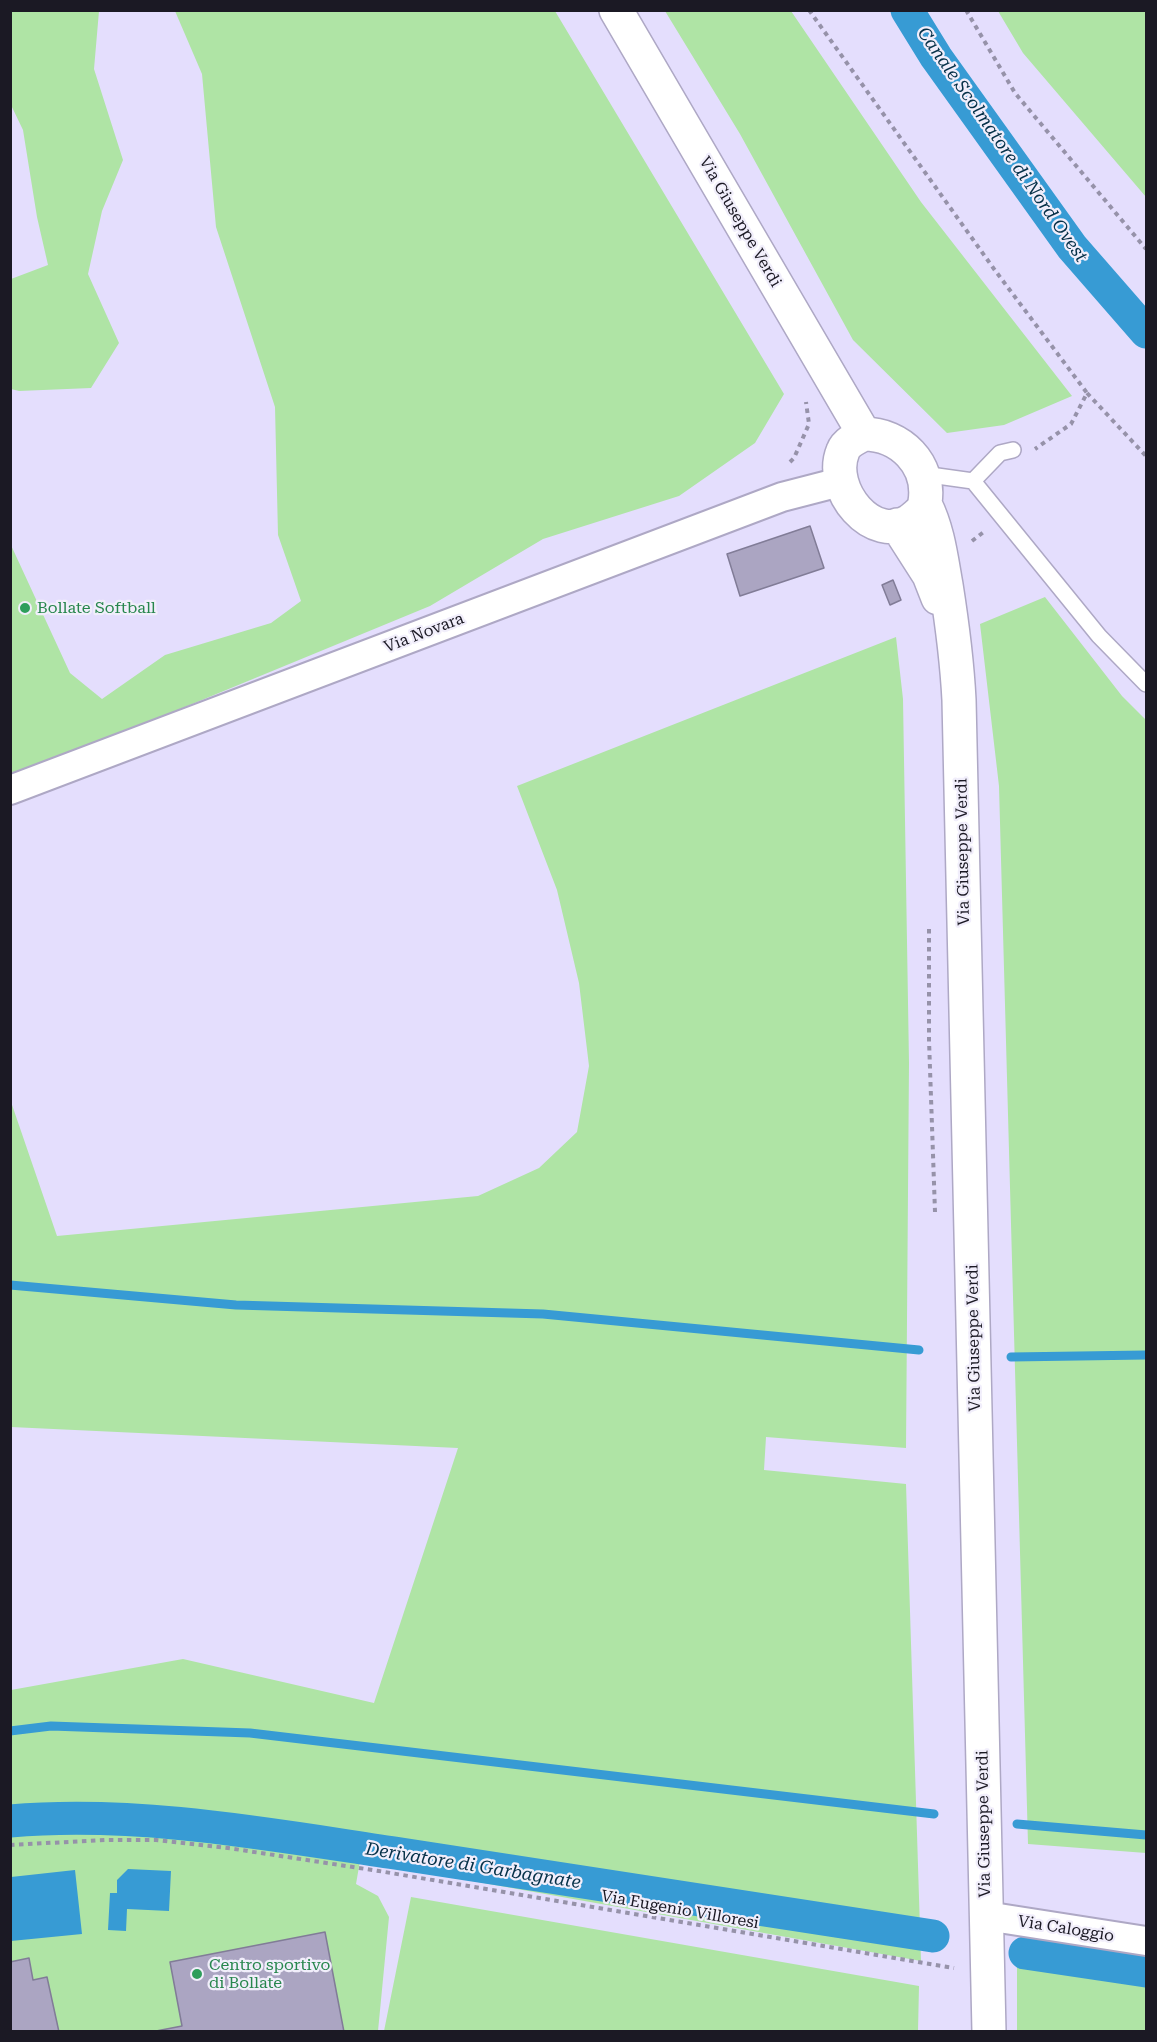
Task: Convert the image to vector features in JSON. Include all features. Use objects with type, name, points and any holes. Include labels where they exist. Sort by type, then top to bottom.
[{"type":"street","name":"Via Giuseppe Verdi","points":[[616,10],[864,434]]},
{"type":"street","points":[[864,434],[876,434],[894,440],[921,468],[924,489],[918,514],[908,522],[897,525],[878,524],[864,517],[848,500],[840,482],[843,450],[850,442],[864,434]]},
{"type":"street","name":"Via Novara","points":[[10,790],[782,497],[840,482]]},
{"type":"street","name":"Via Giuseppe Verdi","points":[[924,489],[934,523],[956,645],[960,736],[989,2031]]},
{"type":"street","name":"Via Giuseppe Verdi","points":[[897,525],[928,575],[956,645]]},
{"type":"street","name":"Via Caloggio","points":[[986,1916],[1146,1941]]},
{"type":"lane","points":[[924,489],[973,481],[1006,452]]},
{"type":"lane","points":[[973,481],[1099,636],[1146,684]]},
{"type":"path","points":[[809,10],[994,269],[1087,393],[1146,456]]},
{"type":"path","points":[[966,10],[1015,93],[1146,249]]},
{"type":"path","points":[[782,497],[772,474],[794,458],[808,424],[805,392]]},
{"type":"path","points":[[1006,452],[1010,462],[1018,462],[1071,424],[1087,393]]},
{"type":"path","points":[[968,543],[987,529],[998,514]]},
{"type":"path","points":[[928,924],[935,1218]]},
{"type":"path","name":"Via Eugenio Villoresi","points":[[10,1845],[156,1840],[228,1848],[391,1873],[955,1968]]},
{"type":"path","points":[[954,1957],[955,1978]]},
{"type":"green space","points":[[11,10],[99,11],[94,69],[123,160],[102,211],[88,274],[119,343],[91,388],[19,391],[11,389],[11,279],[48,265],[37,217],[23,130],[11,105]]},
{"type":"green space","points":[[175,11],[555,11],[784,394],[755,443],[679,496],[543,539],[430,606],[83,749],[11,776],[10,543],[70,673],[102,699],[165,655],[271,623],[301,601],[278,535],[275,407],[216,227],[202,74]]},
{"type":"green space","points":[[665,11],[791,11],[921,202],[1072,396],[1004,425],[947,433],[853,340],[740,134]]},
{"type":"green space","points":[[998,11],[1146,11],[1146,197],[1023,53]]},
{"type":"green space","points":[[1045,597],[1122,696],[1146,720],[1146,1853],[1028,1844],[999,786],[980,624]]},
{"type":"green space","points":[[896,637],[903,699],[909,1063],[906,1448],[766,1437],[764,1470],[906,1484],[921,1961],[360,1861],[356,1884],[378,1896],[389,1917],[378,2031],[11,2031],[11,1690],[183,1659],[374,1703],[458,1448],[11,1427],[10,1099],[57,1236],[478,1196],[539,1168],[577,1132],[589,1066],[579,983],[557,890],[517,786]]},
{"type":"green space","points":[[411,1897],[919,1986],[918,2031],[384,2031]]},
{"type":"green space","points":[[1017,1940],[1146,1958],[1146,2031],[1017,2031]]},
{"type":"water","points":[[128,1869],[171,1871],[169,1911],[127,1909],[126,1931],[108,1930],[110,1893],[117,1893],[117,1880]]},
{"type":"water","points":[[75,1870],[82,1934],[11,1941],[11,1877]]},
{"type":"building","points":[[810,526],[824,568],[740,596],[727,554]]},
{"type":"building","points":[[893,580],[901,600],[890,605],[882,585]]},
{"type":"building","points":[[325,1932],[344,2032],[151,2032],[182,2026],[170,1962]]},
{"type":"building","points":[[29,1958],[33,1980],[47,1977],[59,2032],[10,2032],[10,1962]]},
{"type":"waterway","name":"Canale Scolmatore di Nord Ovest","points":[[907,10],[936,57],[1072,247],[1146,332]]},
{"type":"waterway","points":[[10,1285],[236,1305],[543,1314],[919,1350]]},
{"type":"waterway","points":[[1011,1357],[1146,1355]]},
{"type":"waterway","points":[[10,1731],[51,1726],[250,1733],[934,1814]]},
{"type":"waterway","name":"Derivatore di Garbagnate","points":[[10,1821],[59,1818],[108,1819],[255,1832],[933,1936]]},
{"type":"waterway","points":[[1017,1824],[1146,1835]]},
{"type":"waterway","name":"Derivatore di Garbagnate","points":[[1025,1953],[1146,1971]]},
{"type":"place","name":"Bollate Softball","points":[[25,608]]},
{"type":"place","name":"Centro sportivo di Bollate","points":[[197,1974]]}]
